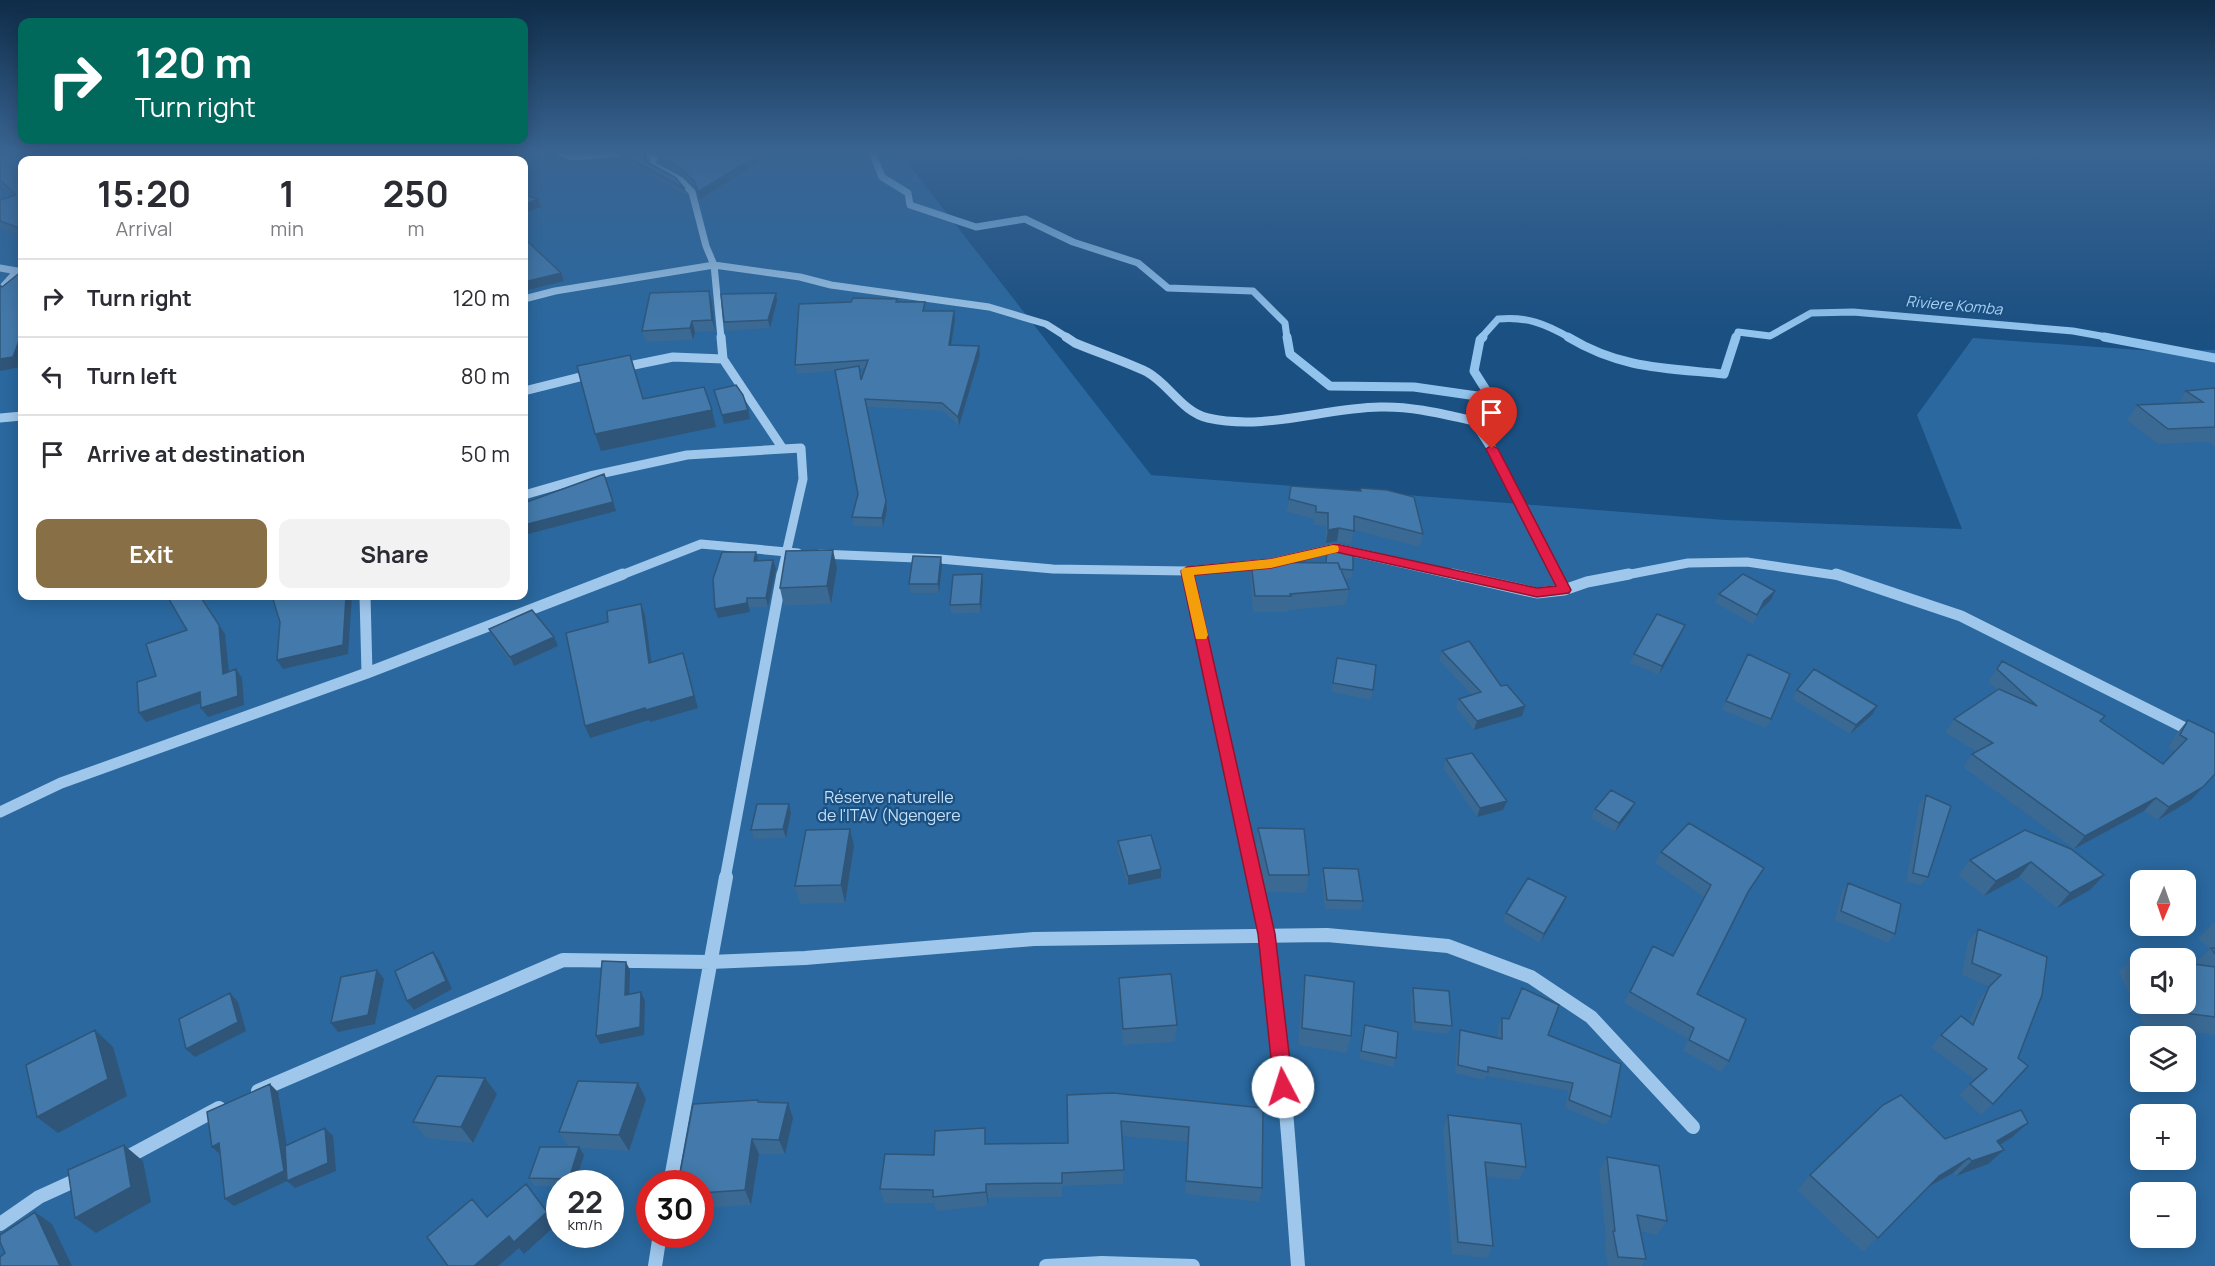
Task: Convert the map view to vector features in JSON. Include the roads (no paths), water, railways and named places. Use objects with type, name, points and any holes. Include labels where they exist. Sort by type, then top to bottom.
[{"type":"street","points":[[697,211],[706,246],[714,265],[723,359],[783,449]]},
{"type":"street","points":[[528,297],[714,265],[800,277],[831,285],[989,307],[1046,324],[1075,343],[1148,373],[1176,395],[1191,412],[1208,418],[1255,422],[1379,407],[1418,409],[1474,421],[1492,449],[1564,590]]},
{"type":"street","points":[[0,268],[18,269]]},
{"type":"street","points":[[0,290],[18,271]]},
{"type":"street","points":[[615,369],[673,357],[723,359]]},
{"type":"street","points":[[528,390],[603,372]]},
{"type":"street","points":[[0,418],[18,416]]},
{"type":"street","points":[[528,494],[590,476],[687,455],[801,448],[803,479],[776,600],[673,1170]]},
{"type":"street","points":[[0,812],[61,783],[367,673],[701,544],[788,553],[940,559],[1053,569],[1187,571],[1271,563],[1336,548],[1537,593],[1564,590],[1587,582],[1688,562],[1747,562],[1836,574],[1961,616],[2215,743]]},
{"type":"street","points":[[1187,571],[1266,934],[1281,1064],[1298,1266]]},
{"type":"street","points":[[365,600],[367,673]]},
{"type":"street","points":[[0,1224],[39,1197],[140,1152],[237,1100],[563,960],[710,962],[804,958],[1034,939],[1266,934],[1327,935],[1448,946],[1531,977],[1591,1017],[1693,1127]]},
{"type":"street","points":[[655,1266],[658,1248]]},
{"type":"street","points":[[1046,1266],[1102,1263],[1193,1266]]},
{"type":"waterway","points":[[928,211],[976,227],[1025,219],[1073,242],[1138,263],[1168,288],[1253,291],[1285,323],[1287,338]]},
{"type":"waterway","name":"Riviere Komba","points":[[1736,338],[1738,332],[1770,336],[1811,313],[1853,312],[2073,331],[2112,338]]},
{"type":"waterway","points":[[1481,338],[1498,319],[1508,318],[1536,322],[1570,338]]},
{"type":"waterway","points":[[1287,337],[1290,354],[1330,386],[1414,387],[1491,398],[1474,371],[1480,340],[1483,337]]},
{"type":"waterway","points":[[1568,337],[1588,348],[1625,361],[1663,368],[1724,374],[1736,337]]},
{"type":"waterway","name":"Riviere Komba","points":[[2104,337],[2215,358]]},
{"type":"park label","name":"Réserve naturelle de l'ITAV (Ngengere","points":[[889,806]]}]
